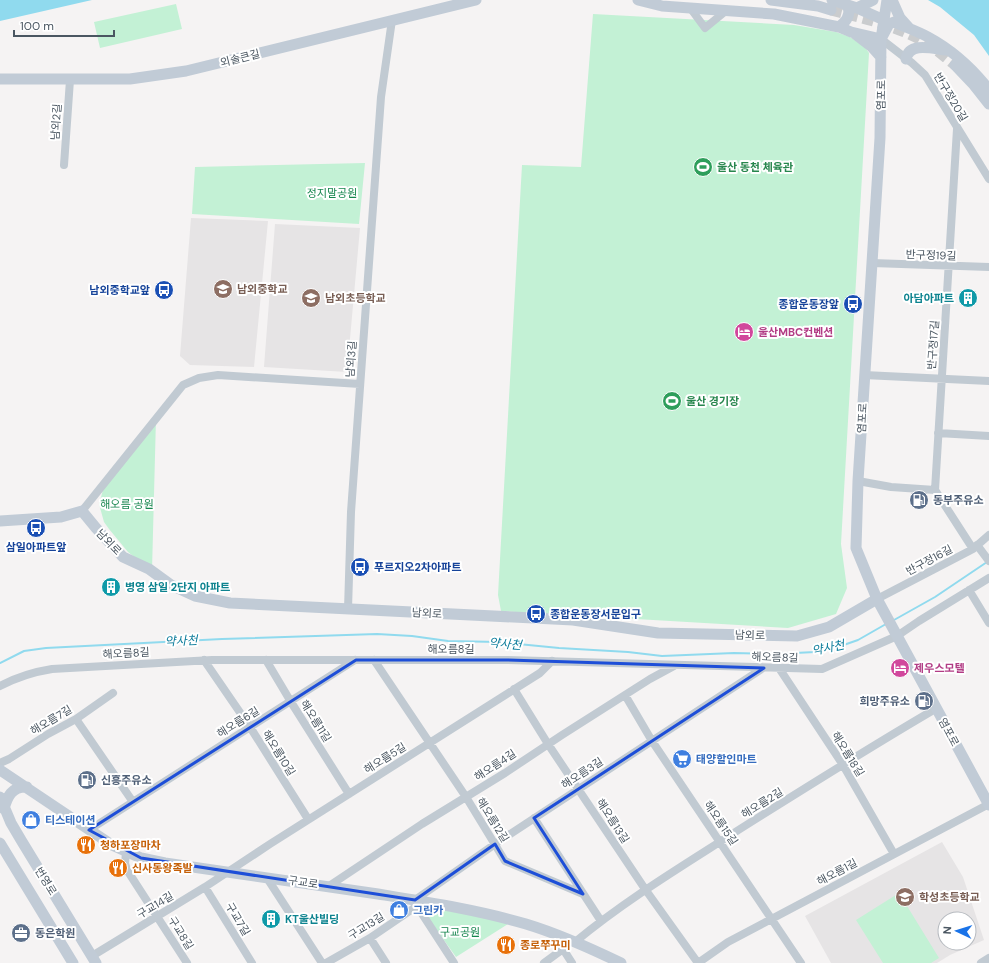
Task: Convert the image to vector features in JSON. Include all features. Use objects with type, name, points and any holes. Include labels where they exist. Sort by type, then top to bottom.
[{"type":"main road","name":"외솔큰길","points":[[0,79],[130,79],[186,72],[476,0]]},
{"type":"main road","points":[[638,0],[662,6],[691,9],[774,14],[839,27],[851,32],[881,39],[888,24],[894,22],[928,37],[949,51],[965,64],[989,90]]},
{"type":"main road","points":[[771,0],[818,6],[845,4],[884,20]]},
{"type":"main road","points":[[857,8],[874,0]]},
{"type":"main road","name":"염포로","points":[[888,0],[881,39],[880,138],[864,375],[856,548],[877,599],[989,805]]},
{"type":"main road","points":[[892,0],[900,18],[910,30]]},
{"type":"main road","points":[[839,27],[847,21],[849,16],[849,9],[845,4]]},
{"type":"main road","points":[[851,32],[872,47],[881,57]]},
{"type":"main road","points":[[906,59],[910,50],[917,47],[949,51]]},
{"type":"main road","points":[[955,65],[989,104]]},
{"type":"main road","points":[[0,521],[61,517],[82,511]]},
{"type":"main road","name":"남외로","points":[[82,511],[123,556],[149,569],[171,585],[195,596],[230,603],[572,620],[658,633],[797,636],[830,628],[877,599]]},
{"type":"main road","name":"구교로","points":[[0,770],[89,830],[126,853],[141,858],[165,863],[329,886],[416,903],[493,915],[526,924],[572,940],[621,963]]},
{"type":"main road","points":[[4,809],[7,799],[12,791],[19,787],[27,787]]},
{"type":"main road","name":"번영로","points":[[0,797],[4,809],[21,840],[94,959]]},
{"type":"main road","name":"번영로","points":[[0,843],[73,963]]},
{"type":"street","points":[[691,9],[705,28],[727,10]]},
{"type":"street","name":"남외3길","points":[[82,511],[183,385],[199,378],[218,375],[360,384],[381,97],[392,20]]},
{"type":"street","name":"반구정20길","points":[[881,39],[924,75],[989,179]]},
{"type":"street","name":"남외2길","points":[[64,165],[70,80]]},
{"type":"street","name":"반구정17길","points":[[935,490],[958,130]]},
{"type":"street","name":"반구정19길","points":[[872,263],[989,267]]},
{"type":"street","points":[[864,375],[989,381]]},
{"type":"street","points":[[348,609],[350,512],[360,384]]},
{"type":"street","points":[[938,433],[989,436]]},
{"type":"street","points":[[858,481],[891,487],[935,490],[975,547],[989,561]]},
{"type":"street","name":"반구정16길","points":[[877,599],[975,547],[989,536]]},
{"type":"street","points":[[898,636],[919,621],[989,578]]},
{"type":"street","points":[[970,590],[989,623]]},
{"type":"street","name":"해오름8길","points":[[0,686],[10,680],[30,673],[52,669],[204,660],[552,662],[822,669],[898,636]]},
{"type":"street","name":"해오름10길","points":[[204,660],[250,727],[308,819]]},
{"type":"street","name":"해오름11길","points":[[266,660],[290,702],[349,794]]},
{"type":"street","name":"해오름6길","points":[[89,830],[356,660]]},
{"type":"street","name":"해오름12길","points":[[374,660],[466,797],[505,861],[583,894]]},
{"type":"street","name":"해오름5길","points":[[228,872],[308,819],[514,689],[540,672],[552,662]]},
{"type":"street","name":"해오름4길","points":[[329,886],[422,824],[625,695],[675,665]]},
{"type":"street","name":"해오름3길","points":[[416,903],[495,844],[764,668]]},
{"type":"street","name":"해오름18길","points":[[779,668],[843,764],[894,854]]},
{"type":"street","name":"해오름13길","points":[[514,689],[548,744],[645,890],[698,963]]},
{"type":"street","name":"해오름7길","points":[[0,763],[9,760],[48,734],[76,719],[113,693]]},
{"type":"street","name":"해오름15길","points":[[625,695],[652,741],[801,963]]},
{"type":"street","name":"해오름2길","points":[[572,940],[645,890],[881,740],[936,708]]},
{"type":"street","points":[[76,719],[132,802]]},
{"type":"street","name":"해오름1길","points":[[698,963],[728,942],[772,918],[989,805]]},
{"type":"street","points":[[534,818],[601,920]]},
{"type":"street","name":"구교8길","points":[[126,853],[125,863],[127,870],[186,963]]},
{"type":"street","name":"구교14길","points":[[94,959],[157,916],[228,872]]},
{"type":"street","points":[[267,878],[322,963]]},
{"type":"street","name":"구교7길","points":[[205,887],[252,963]]},
{"type":"street","points":[[416,903],[454,963]]},
{"type":"street","name":"구교13길","points":[[326,963],[370,938],[416,903]]},
{"type":"street","points":[[370,938],[386,963]]},
{"type":"street","points":[[544,963],[563,949],[572,940]]},
{"type":"street","points":[[563,949],[572,963]]},
{"type":"street","points":[[981,963],[989,958]]},
{"type":"street","points":[[988,963],[989,958]]},
{"type":"highlighted area","points":[[356,660],[506,660],[764,668],[534,818],[583,894],[505,861],[495,844],[415,900],[141,858],[89,830]]},
{"type":"shaded area","name":"남외중학교","points":[[191,218],[268,221],[254,367],[190,365],[180,356]]},
{"type":"shaded area","name":"남외초등학교","points":[[275,224],[360,228],[347,372],[264,367]]},
{"type":"shaded area","name":"학성초등학교","points":[[942,842],[963,877],[974,911],[937,911],[937,951],[959,951],[937,963],[831,963],[805,916]]},
{"type":"shaded area","name":"학성초등학교","points":[[977,919],[984,940],[977,943]]},
{"type":"green space","points":[[176,4],[182,29],[100,48],[94,22]]},
{"type":"green space","points":[[593,14],[794,25],[836,32],[850,37],[865,47],[869,53],[841,544],[847,588],[836,614],[788,628],[501,611],[498,595],[522,165],[581,167]]},
{"type":"green space","name":"정지말공원","points":[[365,163],[359,224],[192,214],[195,167]]},
{"type":"green space","name":"해오름 공원","points":[[156,418],[152,571],[128,552],[109,529],[104,522],[99,504],[105,483]]},
{"type":"green space","points":[[899,893],[939,958],[931,963],[883,963],[856,920]]},
{"type":"green space","name":"구교공원","points":[[419,905],[486,918],[508,924],[456,957]]},
{"type":"water","points":[[0,0],[92,0],[0,21]]},
{"type":"water","points":[[928,0],[989,0],[989,56],[974,35],[940,7]]},
{"type":"waterway","name":"약사천","points":[[894,620],[935,597],[987,562]]},
{"type":"waterway","name":"약사천","points":[[0,663],[24,651],[46,648],[222,639],[377,634],[412,636],[448,641],[499,642],[662,656],[734,653],[775,654],[815,652],[835,648],[858,640],[886,624]]},
{"type":"tunnel","points":[[831,10],[881,23],[905,32],[932,46],[955,65]]},
{"type":"place","name":"울산 동천 체육관","points":[[703,167]]},
{"type":"place","name":"남외중학교","points":[[223,289]]},
{"type":"place","name":"남외중학교앞","points":[[164,290]]},
{"type":"place","name":"남외초등학교","points":[[311,298]]},
{"type":"place","name":"아담아파트","points":[[968,298]]},
{"type":"place","name":"종합운동장앞","points":[[853,304]]},
{"type":"place","name":"울산MBC컨벤션","points":[[744,332]]},
{"type":"place","name":"울산 경기장","points":[[672,401]]},
{"type":"place","name":"동부주유소","points":[[919,500]]},
{"type":"place","name":"삼일아파트앞","points":[[36,528]]},
{"type":"place","name":"푸르지오2차아파트","points":[[360,567]]},
{"type":"place","name":"병영 삼일 2단지 아파트","points":[[111,587]]},
{"type":"place","name":"종합운동장서문입구","points":[[536,614]]},
{"type":"place","name":"제우스모텔","points":[[900,668]]},
{"type":"place","name":"희망주유소","points":[[924,701]]},
{"type":"place","name":"태양할인마트","points":[[682,759]]},
{"type":"place","name":"신흥주유소","points":[[87,780]]},
{"type":"place","name":"티스테이션","points":[[31,820]]},
{"type":"place","name":"청하포장마차","points":[[86,845]]},
{"type":"place","name":"신사동왕족발","points":[[118,868]]},
{"type":"place","name":"학성초등학교","points":[[905,897]]},
{"type":"place","name":"그린카","points":[[399,910]]},
{"type":"place","name":"KT울산빌딩","points":[[271,919]]},
{"type":"place","name":"동은학원","points":[[21,933]]},
{"type":"place","name":"종로쭈꾸미","points":[[506,945]]}]
